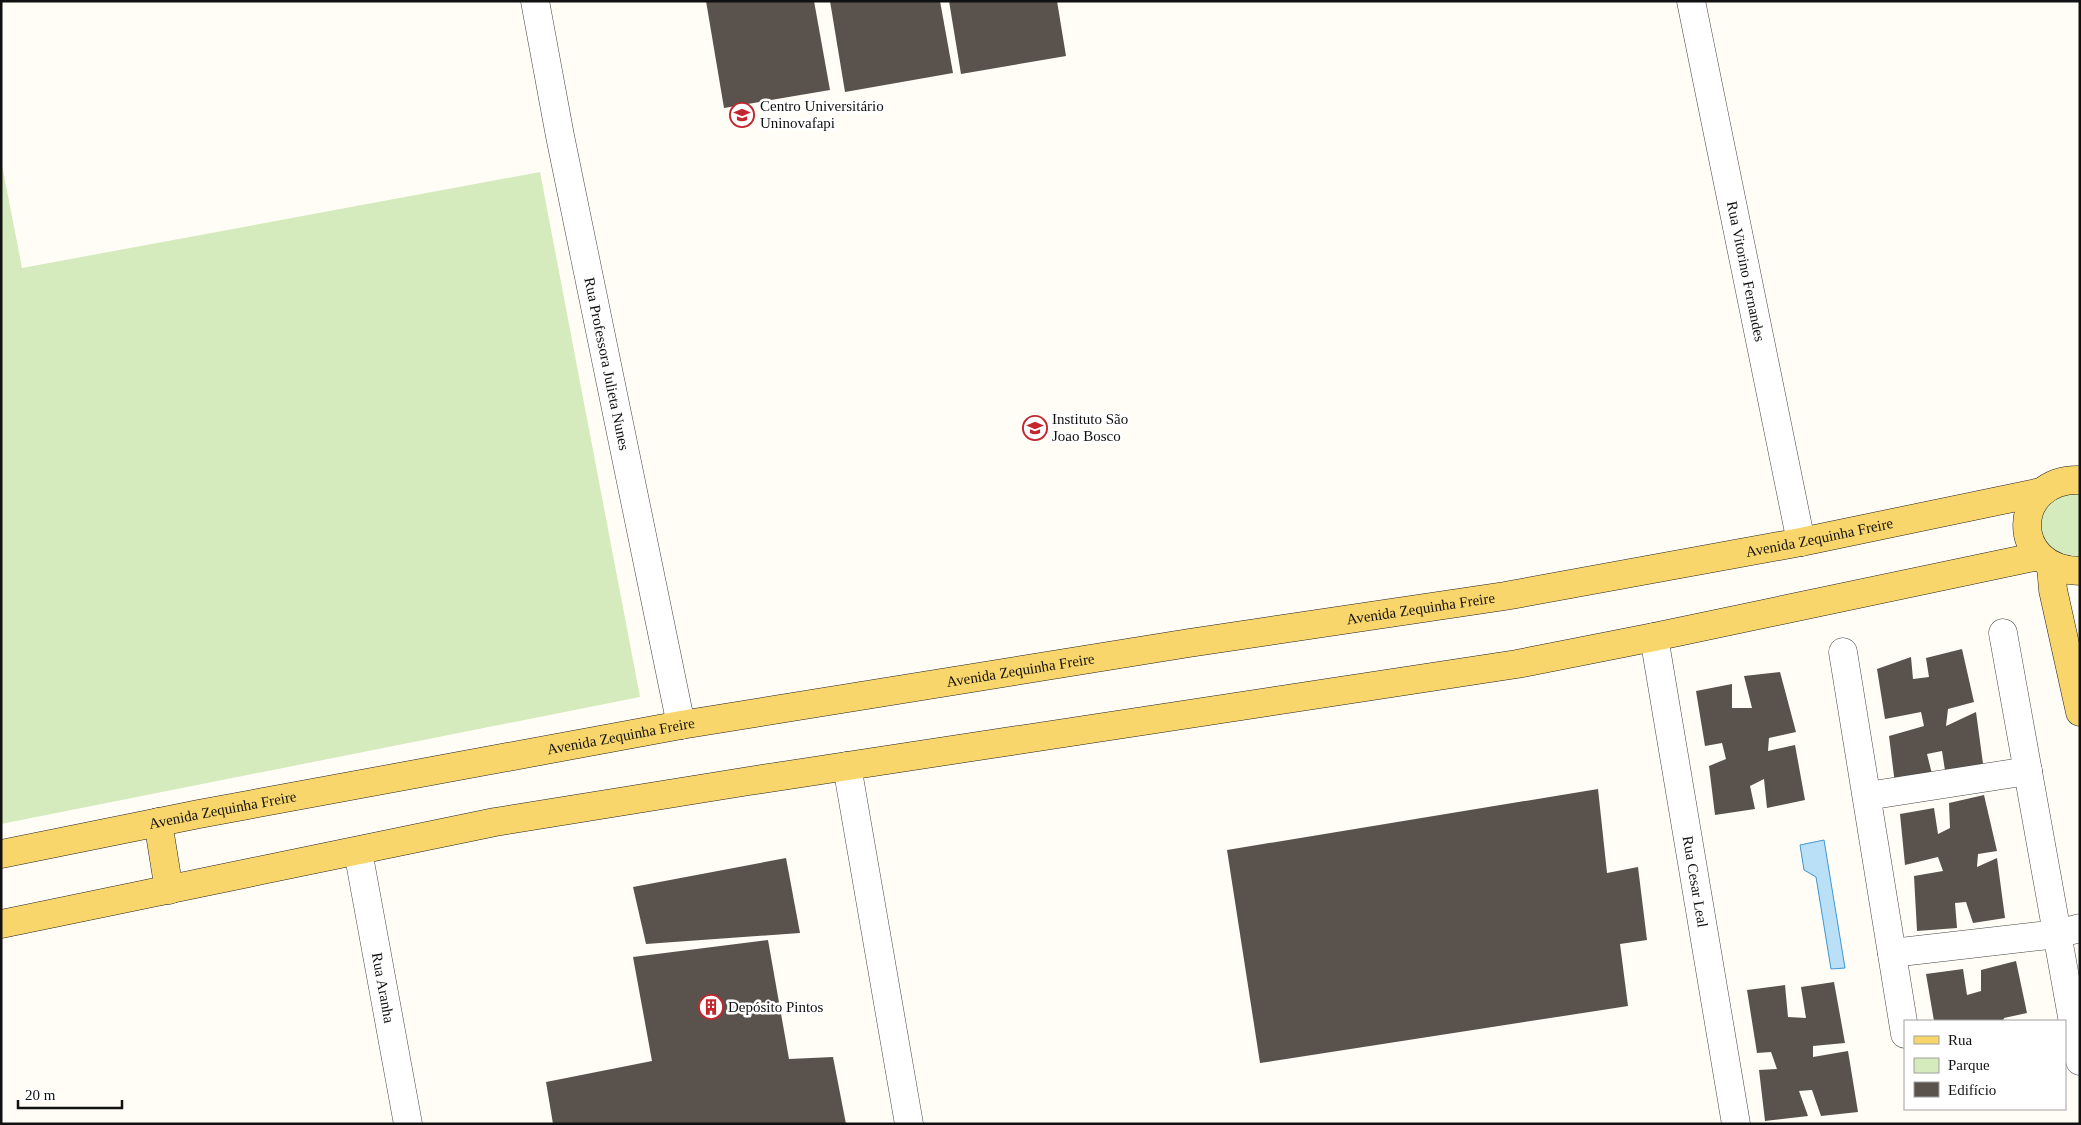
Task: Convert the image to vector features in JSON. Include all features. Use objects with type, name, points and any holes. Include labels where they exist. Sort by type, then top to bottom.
[{"type":"main road","name":"Avenida Zequinha Freire","points":[[1,854],[158,822],[681,725],[1179,645],[1505,596],[1801,542],[2041,492],[2052,484],[2066,480],[2080,480]]},
{"type":"main road","points":[[2041,492],[2032,503],[2028,517],[2027,531],[2031,545],[2045,561],[2065,571],[2080,571]]},
{"type":"main road","points":[[1,924],[495,822],[847,766],[1517,664],[2045,561]]},
{"type":"main road","points":[[2045,561],[2080,712]]},
{"type":"main road","points":[[158,822],[169,890]]},
{"type":"street","name":"Rua Professora Julieta Nunes","points":[[535,1],[560,136],[681,725]]},
{"type":"street","name":"Rua Vitorino Fernandes","points":[[1691,1],[1801,542]]},
{"type":"street","points":[[2003,633],[2028,771],[2068,931],[2080,1061]]},
{"type":"street","name":"Rua Cesar Leal","points":[[1654,637],[1736,1124]]},
{"type":"street","points":[[1843,652],[1904,1028]]},
{"type":"street","points":[[847,766],[909,1124]]},
{"type":"street","points":[[1867,796],[2028,771]]},
{"type":"street","name":"Rua Aranha","points":[[358,851],[408,1124]]},
{"type":"street","points":[[1892,953],[2068,931]]},
{"type":"green space","points":[[1,160],[22,268],[540,172],[640,697],[1,824]]},
{"type":"green space","points":[[2080,491],[2080,560],[2072,561],[2045,548],[2038,518],[2049,500]]},
{"type":"water","points":[[1824,840],[1845,968],[1831,969],[1816,877],[1804,870],[1800,845]]},
{"type":"building","points":[[706,1],[814,1],[830,90],[724,108]]},
{"type":"building","points":[[830,1],[940,1],[953,73],[845,92]]},
{"type":"building","points":[[949,1],[1057,1],[1066,56],[961,74]]},
{"type":"building","points":[[1962,649],[1974,702],[1948,709],[1946,726],[1976,712],[1984,771],[1946,777],[1942,751],[1927,754],[1933,778],[1895,784],[1889,736],[1924,726],[1921,712],[1885,719],[1877,669],[1911,657],[1913,679],[1929,677],[1926,658]]},
{"type":"building","points":[[1780,672],[1796,732],[1769,738],[1768,751],[1795,745],[1805,800],[1767,808],[1764,779],[1750,786],[1755,809],[1715,815],[1709,766],[1726,759],[1722,743],[1705,746],[1696,691],[1732,684],[1732,708],[1752,708],[1744,676]]},
{"type":"building","points":[[1598,789],[1607,873],[1638,867],[1647,940],[1620,944],[1628,1006],[1260,1063],[1227,850]]},
{"type":"building","points":[[1984,795],[1997,851],[1978,854],[1977,867],[1997,858],[2005,918],[1973,923],[1966,902],[1955,903],[1957,928],[1917,931],[1914,876],[1943,871],[1938,857],[1905,865],[1900,814],[1934,808],[1938,834],[1950,828],[1949,803]]},
{"type":"building","points":[[786,858],[800,933],[646,944],[633,887]]},
{"type":"building","name":"Depósito Pintos","points":[[768,940],[789,1059],[833,1057],[846,1124],[553,1124],[546,1082],[652,1061],[633,957]]},
{"type":"building","points":[[2016,961],[2027,1013],[2004,1018],[2003,1020],[1934,1020],[1926,974],[1963,969],[1967,995],[1981,991],[1981,970]]},
{"type":"building","points":[[1834,982],[1845,1043],[1813,1046],[1813,1057],[1848,1051],[1858,1112],[1821,1116],[1812,1090],[1799,1091],[1808,1116],[1765,1121],[1759,1070],[1777,1069],[1771,1052],[1757,1053],[1747,990],[1785,985],[1788,1017],[1806,1018],[1801,987]]},
{"type":"place","name":"Centro Universitário Uninovafapi","points":[[742,115]]},
{"type":"place","name":"Instituto São Joao Bosco","points":[[1035,428]]},
{"type":"place","name":"Depósito Pintos","points":[[711,1007]]}]
